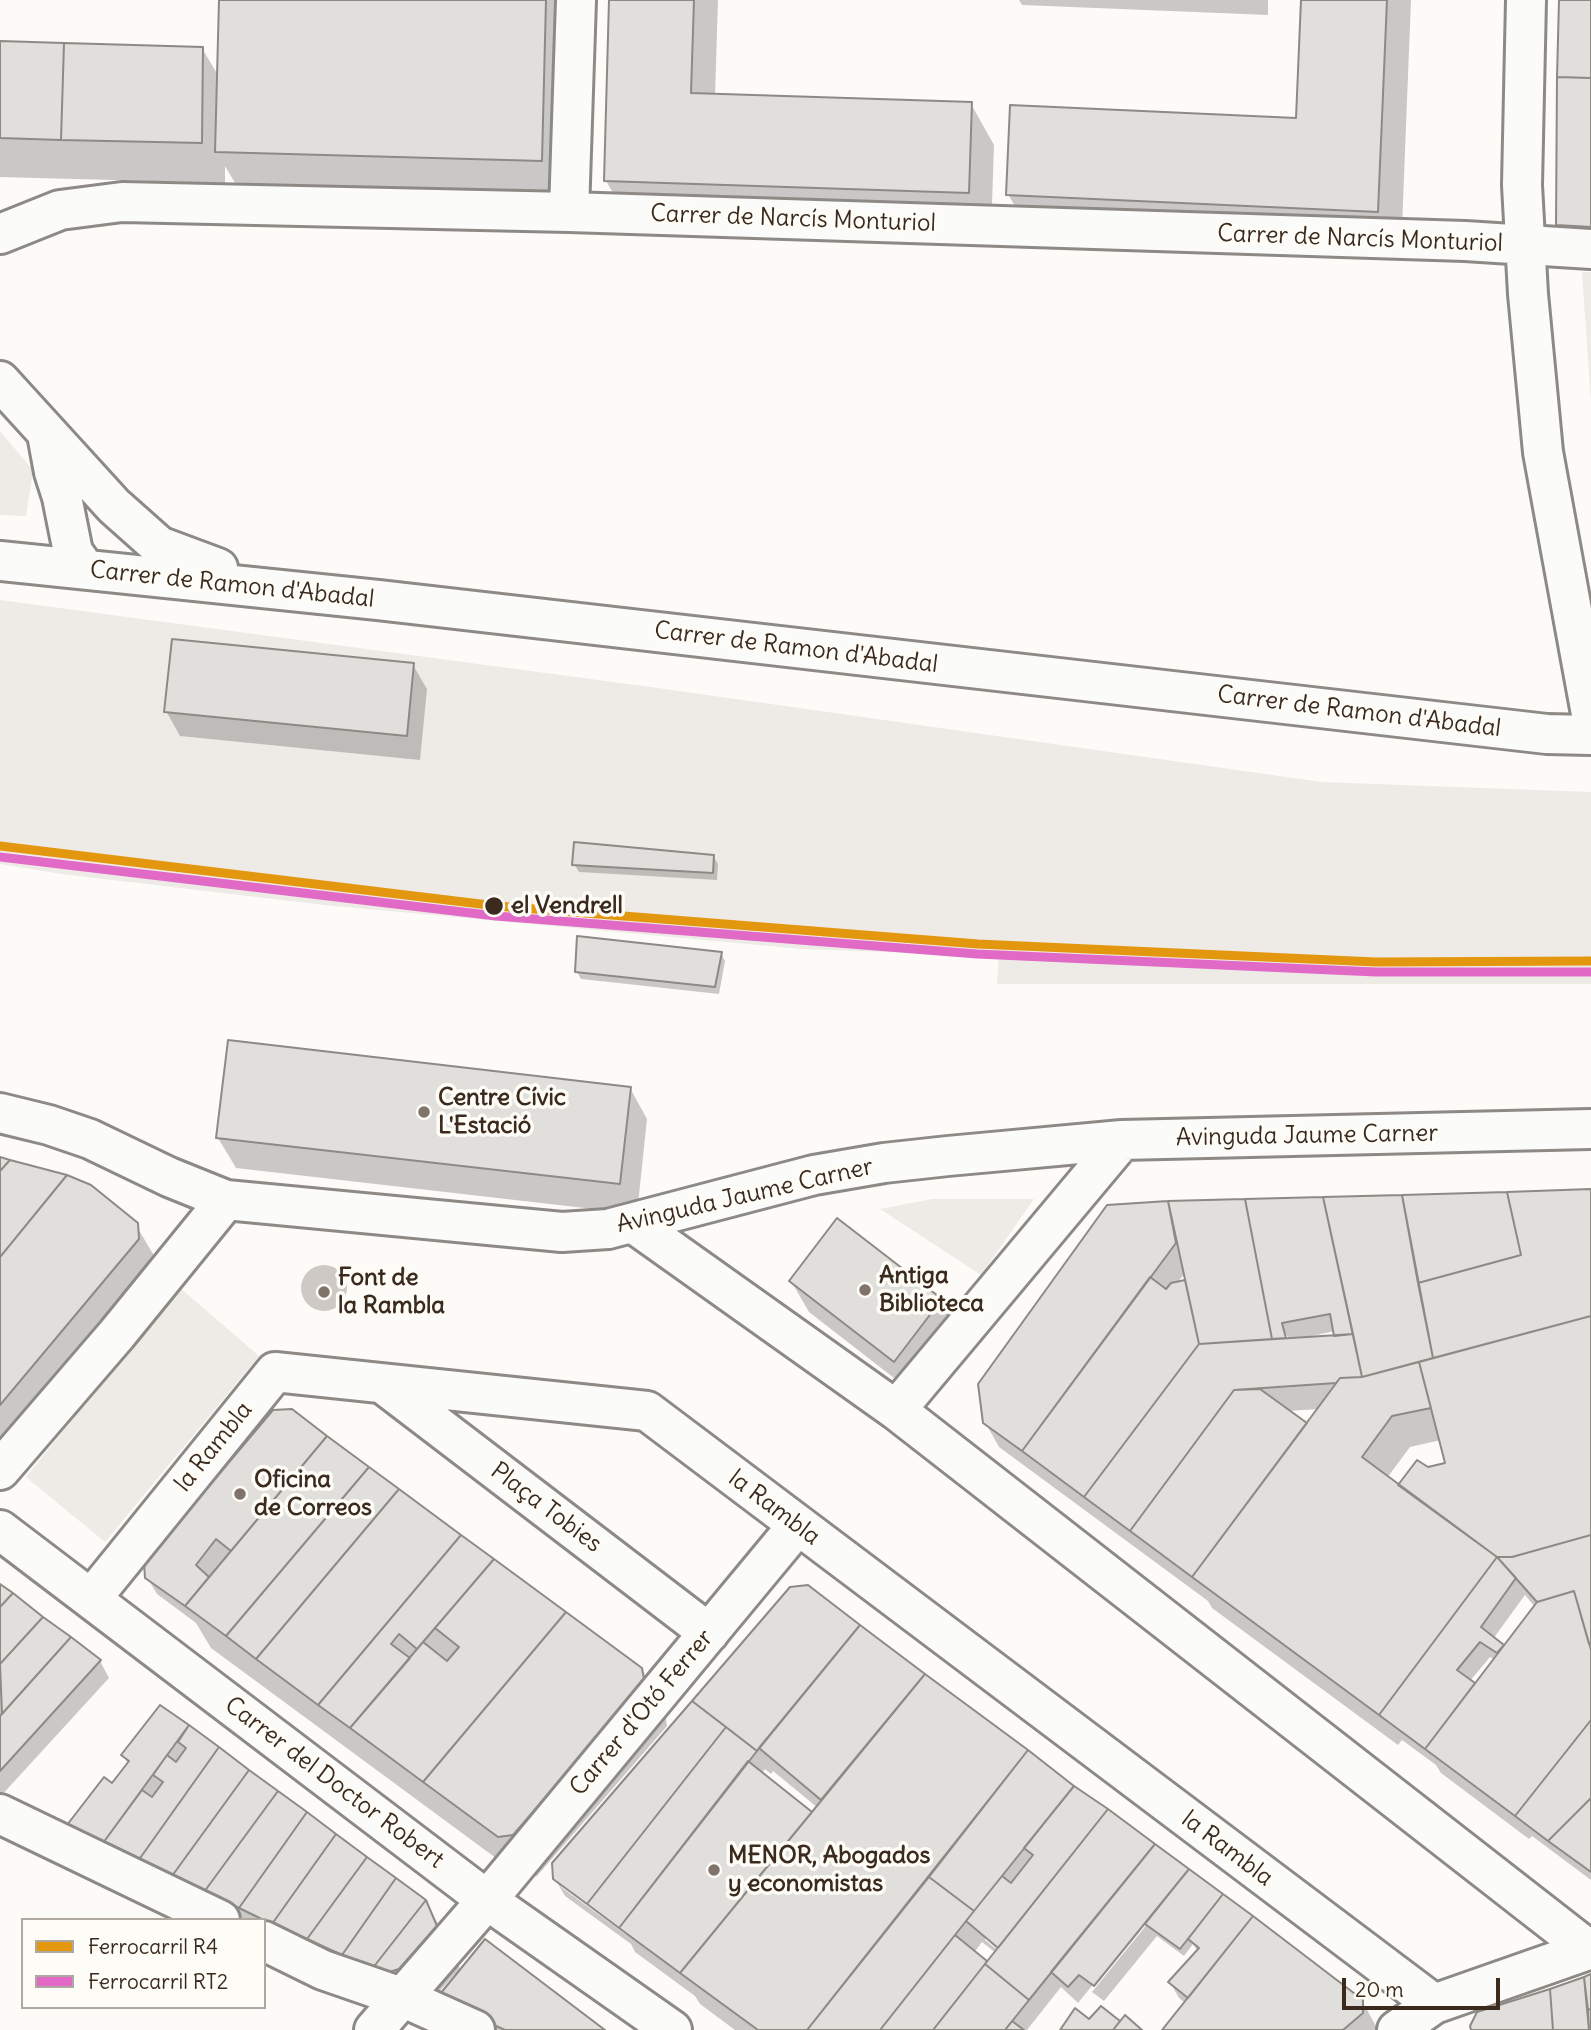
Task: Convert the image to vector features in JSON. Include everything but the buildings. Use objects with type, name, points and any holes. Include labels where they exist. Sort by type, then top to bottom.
[{"type":"street","points":[[569,212],[576,0]]},
{"type":"street","points":[[1526,0],[1522,185],[1543,452],[1591,714]]},
{"type":"street","name":"Carrer de Narcís Monturiol","points":[[0,234],[60,210],[122,202],[569,212],[1451,240],[1591,249]]},
{"type":"street","points":[[0,381],[114,506],[159,546],[201,563],[301,591]]},
{"type":"street","points":[[47,434],[73,552],[85,569]]},
{"type":"street","name":"Carrer de Ramon d'Abadal","points":[[0,561],[301,591],[1547,734],[1591,735]]},
{"type":"street","name":"Avinguda Jaume Carner","points":[[0,1113],[90,1139],[169,1177],[226,1200],[562,1232],[587,1232],[633,1223],[814,1175],[948,1156],[1122,1140],[1591,1129]]},
{"type":"street","points":[[896,1410],[1122,1140]]},
{"type":"street","points":[[0,1470],[226,1200]]},
{"type":"street","points":[[633,1223],[896,1410],[1590,1950],[1437,2017],[1396,2030]]},
{"type":"street","name":"la Rambla","points":[[91,1599],[275,1372],[647,1411],[1437,2017]]},
{"type":"street","name":"Plaça Tobies","points":[[383,1384],[709,1633]]},
{"type":"street","name":"Carrer d'Otó Ferrer","points":[[374,2030],[487,1900],[797,1526]]},
{"type":"street","name":"Carrer del Doctor Robert","points":[[0,1530],[487,1900],[672,2030]]},
{"type":"street","points":[[0,1814],[216,1918]]},
{"type":"street","points":[[266,1942],[323,1970],[404,1998],[475,2030]]},
{"type":"shaded area","points":[[1582,272],[1591,272],[1591,403]]},
{"type":"shaded area","points":[[0,431],[33,470],[26,516],[0,515]]},
{"type":"shaded area","points":[[0,600],[658,688],[1322,782],[1591,792],[1591,984],[997,984],[999,956],[802,949],[324,905],[62,874],[0,864]]},
{"type":"shaded area","points":[[932,1199],[1034,1199],[981,1275],[880,1209]]},
{"type":"shaded area","name":"Font de la Rambla","points":[[324,1265],[340,1272],[347,1288],[340,1304],[324,1311],[308,1304],[301,1288],[308,1272]]},
{"type":"shaded area","points":[[179,1287],[259,1356],[105,1542],[26,1477]]},
{"type":"rail line","name":"R4","points":[[0,846],[497,906],[978,944],[1376,962],[1591,961]]},
{"type":"rail line","name":"RT2","points":[[0,857],[496,916],[977,954],[1376,972],[1591,972]]},
{"type":"place","name":"el Vendrell","points":[[494,906]]},
{"type":"place","name":"Centre Cívic L'Estació","points":[[424,1112]]},
{"type":"place","name":"Antiga Biblioteca","points":[[865,1290]]},
{"type":"place","name":"Font de la Rambla","points":[[324,1292]]},
{"type":"place","name":"Oficina de Correos","points":[[240,1494]]},
{"type":"place","name":"MENOR, Abogados y economistas","points":[[714,1870]]}]
